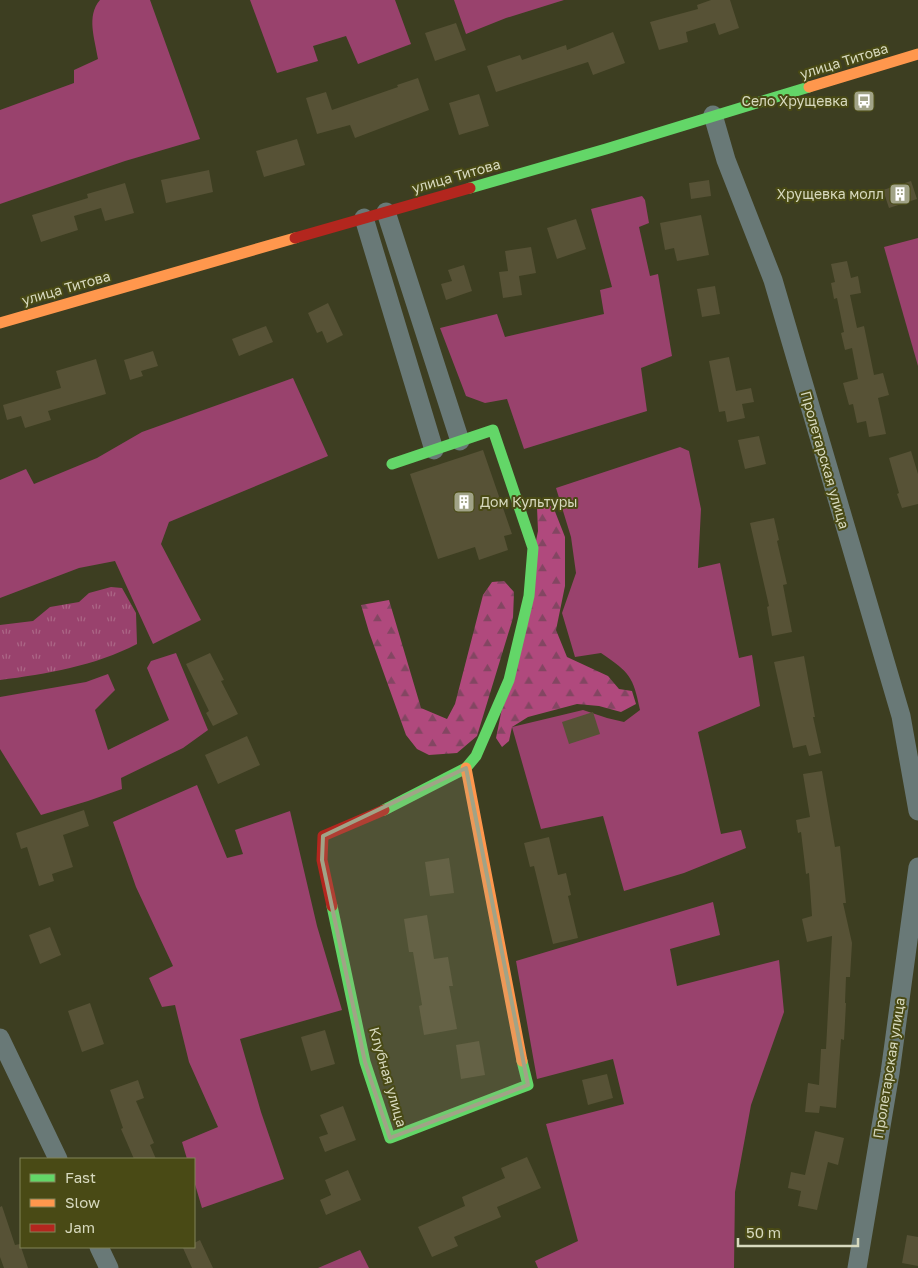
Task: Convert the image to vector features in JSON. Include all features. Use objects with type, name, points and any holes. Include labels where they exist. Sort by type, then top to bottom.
[{"type":"street","name":"улица Титова","points":[[0,322],[606,149],[918,54]]},
{"type":"street","name":"Пролетарская улица","points":[[713,115],[726,160],[773,280],[900,716],[918,811]]},
{"type":"street","points":[[386,212],[460,441]]},
{"type":"street","points":[[364,218],[434,450]]},
{"type":"street","points":[[392,464],[494,430],[533,548],[529,596],[509,680],[476,756],[466,768]]},
{"type":"street","name":"Клубная улица","points":[[466,768],[515,1029],[528,1085],[390,1138],[365,1062],[322,860],[323,836],[390,807],[466,768]]},
{"type":"street","name":"Пролетарская улица","points":[[858,1268],[890,1073],[918,867]]},
{"type":"street","points":[[0,1038],[58,1158]]},
{"type":"street","points":[[99,1248],[109,1268]]},
{"type":"highlighted area","points":[[466,768],[528,1085],[390,1138],[365,1062],[322,860],[323,836]]},
{"type":"green space","points":[[100,0],[150,0],[200,139],[125,161],[0,204],[0,110],[74,83],[74,70],[98,59],[92,20],[93,13]]},
{"type":"green space","points":[[250,0],[395,0],[411,44],[358,64],[346,36],[313,46],[318,61],[277,73]]},
{"type":"green space","points":[[454,0],[564,0],[506,18],[466,34]]},
{"type":"green space","points":[[642,196],[645,200],[649,223],[639,227],[650,276],[658,274],[672,356],[641,368],[647,411],[524,449],[507,399],[485,403],[466,396],[440,328],[497,314],[505,337],[604,314],[600,290],[612,287],[591,209]]},
{"type":"green space","points":[[918,238],[918,366],[884,247]]},
{"type":"green space","points":[[293,378],[328,456],[169,522],[161,544],[201,620],[153,644],[115,561],[79,568],[0,598],[0,480],[26,469],[34,484],[97,458],[142,432]]},
{"type":"green space","points":[[680,447],[689,451],[701,509],[698,568],[720,563],[739,658],[752,655],[760,706],[698,732],[721,834],[741,830],[746,848],[684,873],[624,891],[603,816],[541,829],[512,727],[583,710],[624,722],[640,710],[629,676],[618,666],[601,653],[575,657],[562,613],[576,573],[571,537],[556,488]]},
{"type":"green space","points":[[543,500],[554,509],[565,537],[565,586],[556,630],[567,657],[608,676],[619,689],[632,691],[636,704],[621,712],[599,706],[577,704],[528,717],[512,727],[509,741],[502,747],[496,738],[538,531],[537,507]]},
{"type":"green space","points":[[504,581],[514,592],[513,618],[477,736],[457,753],[429,755],[417,749],[406,735],[361,605],[389,600],[421,708],[447,719],[455,704],[483,595],[492,582]]},
{"type":"green space","points":[[111,587],[122,588],[136,613],[137,644],[121,652],[70,668],[0,680],[0,625],[33,621],[50,607],[79,602],[89,593]]},
{"type":"green space","points":[[176,653],[208,730],[183,748],[121,778],[122,789],[41,815],[0,749],[0,697],[86,682],[108,674],[115,690],[95,710],[108,750],[169,720],[147,668],[151,661]]},
{"type":"green space","points":[[197,785],[227,858],[243,854],[235,830],[290,811],[317,926],[342,1010],[240,1039],[261,1112],[284,1179],[202,1208],[195,1184],[195,1158],[187,1158],[182,1142],[218,1127],[189,1062],[175,1005],[162,1007],[149,978],[173,966],[136,887],[113,822]]},
{"type":"green space","points":[[713,902],[720,935],[670,949],[677,986],[779,960],[784,1012],[751,1105],[735,1192],[734,1268],[538,1268],[535,1261],[578,1241],[546,1124],[624,1104],[613,1059],[537,1079],[516,961]]},
{"type":"green space","points":[[360,1250],[369,1268],[318,1268]]},
{"type":"building","points":[[711,0],[730,0],[739,28],[719,35],[715,23],[686,32],[688,42],[659,50],[650,22],[698,9],[697,5]]},
{"type":"building","points":[[456,23],[466,50],[435,61],[425,33]]},
{"type":"building","points":[[613,32],[625,63],[593,75],[588,62],[496,92],[487,66],[520,55],[522,60],[566,45],[567,50]]},
{"type":"building","points":[[418,78],[429,110],[355,138],[350,125],[317,134],[306,98],[326,92],[332,110]]},
{"type":"building","points":[[479,94],[489,126],[459,135],[449,103]]},
{"type":"building","points":[[297,139],[305,165],[264,177],[256,151]]},
{"type":"building","points":[[209,170],[213,192],[166,203],[161,180]]},
{"type":"building","points":[[709,180],[711,196],[691,199],[689,183]]},
{"type":"building","name":"Хрущевка молл","points":[[911,181],[917,199],[889,208],[883,190]]},
{"type":"building","points":[[125,183],[134,213],[105,221],[101,208],[74,216],[78,230],[41,242],[32,215],[88,198],[87,194]]},
{"type":"building","points":[[701,215],[709,255],[677,261],[674,248],[665,250],[660,223]]},
{"type":"building","points":[[576,219],[586,249],[557,259],[547,228]]},
{"type":"building","points":[[531,247],[536,273],[519,276],[522,295],[503,298],[499,272],[508,271],[505,251]]},
{"type":"building","points":[[847,261],[851,278],[858,276],[861,293],[850,295],[857,328],[864,326],[874,375],[883,373],[889,395],[878,398],[886,434],[869,437],[866,421],[857,423],[853,404],[849,405],[843,383],[858,379],[852,348],[845,350],[841,333],[844,332],[837,298],[834,299],[831,283],[835,282],[831,264]]},
{"type":"building","points":[[464,265],[472,291],[446,300],[441,284],[452,281],[448,270]]},
{"type":"building","points":[[715,286],[720,314],[702,317],[697,289]]},
{"type":"building","points":[[328,303],[343,335],[327,343],[322,331],[317,333],[308,313]]},
{"type":"building","points":[[266,326],[273,342],[239,356],[232,339]]},
{"type":"building","points":[[153,351],[158,366],[141,371],[143,376],[130,380],[124,360]]},
{"type":"building","points":[[729,357],[736,391],[751,388],[754,402],[742,404],[745,418],[727,422],[725,411],[719,412],[709,361]]},
{"type":"building","points":[[96,359],[106,394],[48,411],[51,420],[25,428],[21,416],[7,420],[3,405],[61,388],[56,371]]},
{"type":"building","points":[[759,436],[766,464],[745,469],[738,440]]},
{"type":"building","name":"Дом Культуры","points":[[483,450],[512,534],[504,536],[508,550],[479,560],[475,547],[438,559],[410,474]]},
{"type":"building","points":[[911,451],[918,474],[918,504],[902,508],[889,458]]},
{"type":"building","points":[[774,518],[779,540],[777,541],[787,584],[783,585],[792,632],[772,636],[767,607],[769,606],[750,523]]},
{"type":"building","points":[[210,653],[224,680],[221,681],[238,714],[213,726],[206,713],[209,711],[186,664]]},
{"type":"building","points":[[804,656],[815,717],[813,717],[821,753],[809,756],[806,745],[793,748],[774,662]]},
{"type":"building","points":[[593,712],[600,734],[569,744],[562,722]]},
{"type":"building","points":[[247,736],[260,765],[218,784],[205,755]]},
{"type":"building","points":[[822,771],[835,847],[840,846],[846,903],[843,903],[852,943],[850,977],[846,977],[844,1040],[841,1039],[836,1108],[820,1106],[819,1113],[805,1112],[808,1083],[819,1085],[821,1049],[826,1049],[832,936],[807,942],[802,919],[812,916],[809,873],[806,874],[801,832],[798,833],[796,820],[810,817],[803,774]]},
{"type":"building","points":[[84,810],[89,826],[63,835],[73,867],[52,874],[54,881],[39,886],[27,847],[21,849],[16,833]]},
{"type":"building","points":[[549,837],[558,875],[566,873],[571,895],[568,896],[578,938],[553,944],[534,866],[530,867],[524,843]]},
{"type":"building","points":[[449,858],[454,893],[430,896],[425,862]]},
{"type":"building","points":[[427,915],[434,959],[448,957],[453,986],[449,986],[457,1029],[424,1035],[419,1006],[422,1005],[413,952],[409,952],[404,919]]},
{"type":"building","points":[[50,927],[61,955],[40,964],[29,935]]},
{"type":"building","points":[[90,1003],[104,1044],[82,1052],[68,1011]]},
{"type":"building","points":[[325,1030],[335,1064],[311,1071],[301,1037]]},
{"type":"building","points":[[479,1041],[485,1075],[461,1079],[456,1045]]},
{"type":"building","points":[[607,1074],[613,1098],[588,1105],[582,1080]]},
{"type":"building","points":[[138,1080],[144,1098],[136,1101],[154,1143],[150,1145],[156,1158],[134,1158],[121,1129],[123,1128],[110,1090]]},
{"type":"building","points":[[343,1106],[356,1140],[325,1152],[319,1137],[328,1134],[320,1115]]},
{"type":"building","points":[[815,1131],[844,1138],[838,1165],[828,1162],[817,1210],[798,1206],[801,1191],[788,1188],[791,1172],[805,1175]]},
{"type":"building","points":[[527,1157],[541,1188],[497,1207],[501,1217],[454,1237],[458,1246],[432,1257],[418,1227],[465,1206],[462,1197],[505,1178],[501,1168]]},
{"type":"building","points":[[348,1170],[361,1200],[326,1215],[320,1200],[331,1195],[325,1180]]},
{"type":"building","points":[[2,1206],[15,1245],[20,1244],[28,1268],[4,1268],[0,1257],[0,1207]]},
{"type":"building","points":[[907,1235],[918,1237],[918,1266],[902,1263]]},
{"type":"building","points":[[200,1240],[213,1268],[192,1268],[183,1248],[195,1248],[195,1242]]},
{"type":"traffic: fast","points":[[470,188],[809,87]]},
{"type":"traffic: fast","points":[[384,810],[466,768],[476,756],[509,680],[529,596],[533,548],[493,430],[392,464]]},
{"type":"traffic: fast","points":[[332,906],[365,1062],[390,1138],[528,1085],[522,1061]]},
{"type":"traffic: slow","points":[[809,87],[918,54]]},
{"type":"traffic: slow","points":[[0,323],[295,238]]},
{"type":"traffic: slow","points":[[466,768],[522,1061]]},
{"type":"traffic: jam","points":[[295,238],[470,188]]},
{"type":"traffic: jam","points":[[332,906],[322,860],[323,836],[384,810]]},
{"type":"place","name":"Село Хрущевка","points":[[864,101]]},
{"type":"place","name":"Хрущевка молл","points":[[900,194]]},
{"type":"place","name":"Дом Культуры","points":[[464,502]]}]
